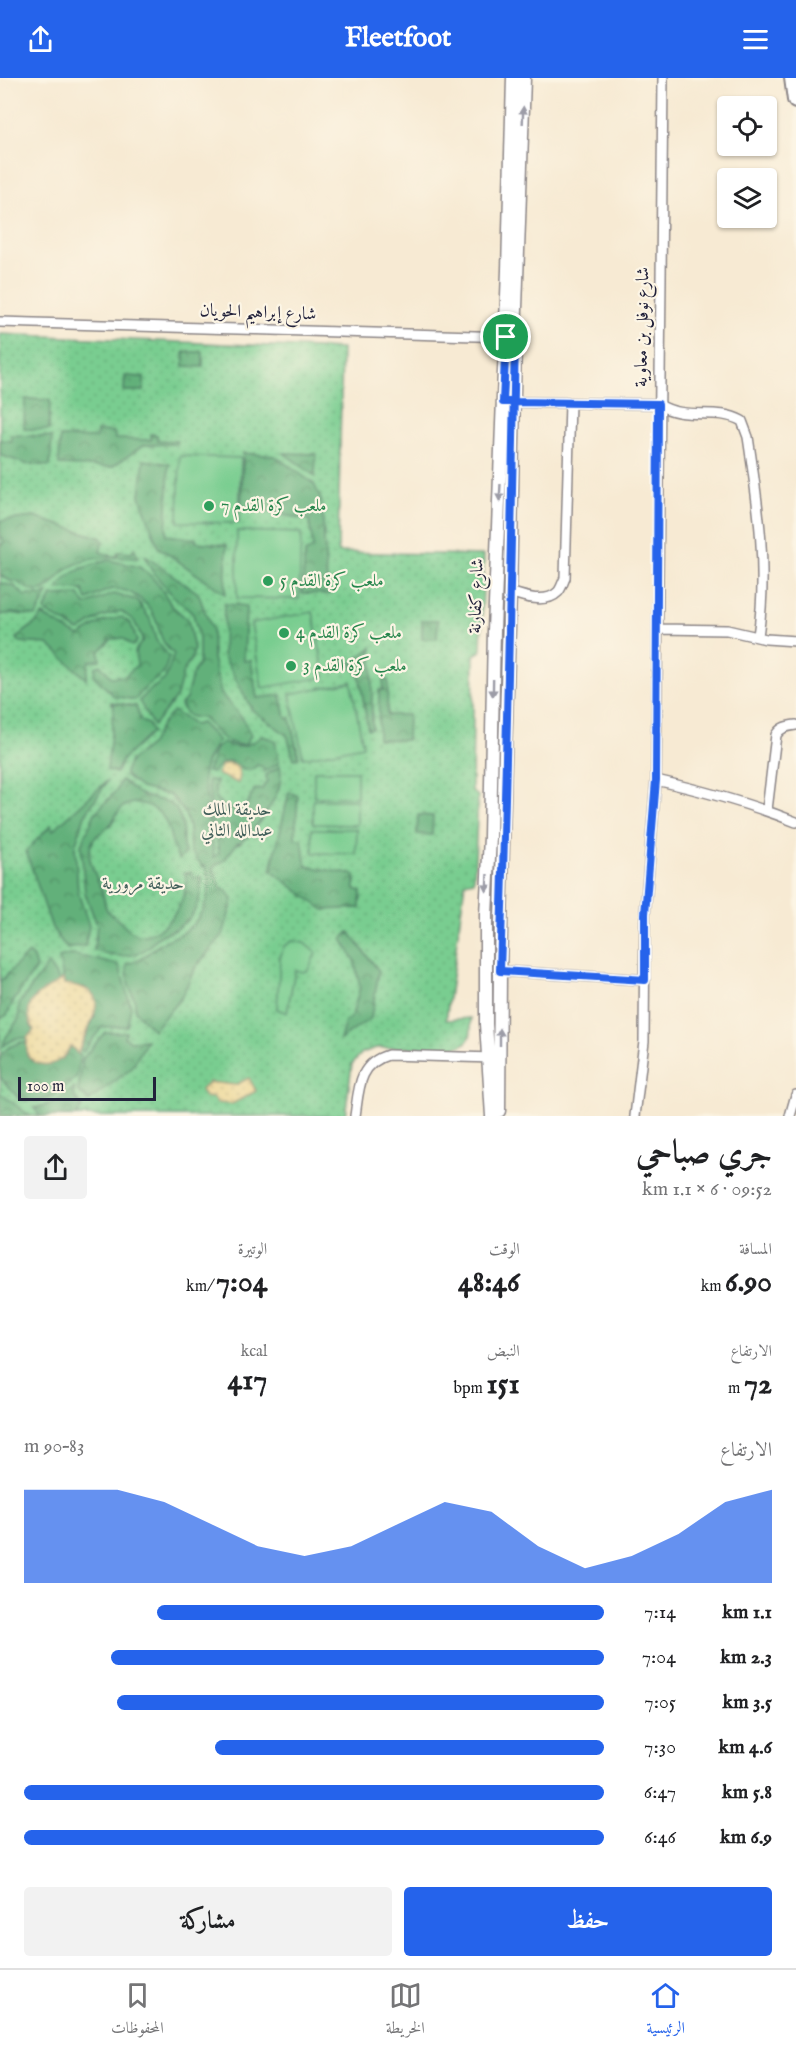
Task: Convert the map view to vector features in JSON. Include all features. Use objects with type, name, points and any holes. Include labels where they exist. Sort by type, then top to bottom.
[{"type":"highway","points":[[793,78],[796,100]]},
{"type":"street","name":"شارع كفارنة","points":[[500,1116],[494,1058],[486,915],[490,837],[494,630],[508,402],[513,78]]},
{"type":"street","name":"شارع كفارنة","points":[[510,337],[524,78]]},
{"type":"street","name":"شارع نوفل بن معاوية","points":[[635,1116],[644,1041],[645,914],[656,780],[663,78]]},
{"type":"street","name":"شارع إبراهيم الحويان","points":[[0,322],[510,337]]},
{"type":"street","name":"شارع كفارنة","points":[[492,1116],[500,971],[510,592],[508,402]]},
{"type":"street","points":[[508,402],[658,404],[677,413],[728,414],[742,421],[746,428],[759,515],[763,566],[763,593],[758,636]]},
{"type":"street","points":[[510,592],[527,599],[546,597],[558,592],[565,578],[570,403]]},
{"type":"street","points":[[659,629],[727,630],[774,640],[796,641]]},
{"type":"street","points":[[766,810],[776,735],[779,730],[796,725]]},
{"type":"street","points":[[656,780],[766,810],[796,822]]},
{"type":"street","points":[[500,971],[645,980]]},
{"type":"street","points":[[355,1116],[362,1079],[368,1065],[376,1058],[388,1055],[494,1058]]},
{"type":"street","points":[[793,1114],[796,1095]]},
{"type":"green space","name":"حديقة الملك عبدالله الثاني","points":[[0,334],[342,349],[338,552],[484,555],[481,651],[474,655],[472,791],[478,796],[474,881],[465,883],[446,1020],[471,1018],[470,1036],[466,1043],[457,1047],[376,1048],[362,1053],[352,1064],[345,1116],[0,1116]]},
{"type":"green space","points":[[184,352],[203,352],[203,367],[184,366]]},
{"type":"green space","points":[[125,376],[144,377],[144,391],[124,391]]},
{"type":"green space","points":[[25,399],[50,400],[49,430],[24,429]]},
{"type":"green space","points":[[97,431],[114,432],[115,439],[151,440],[151,434],[157,435],[158,440],[177,441],[177,444],[144,445],[112,467],[59,465],[60,437],[96,438]]},
{"type":"green space","points":[[11,435],[52,437],[50,466],[26,464],[0,455],[0,440],[12,441]]},
{"type":"green space","points":[[243,453],[275,456],[314,484],[322,502],[326,573],[330,594],[302,593],[305,553],[313,548],[309,520],[241,507]]},
{"type":"green space","points":[[284,453],[316,454],[315,476]]},
{"type":"green space","points":[[180,456],[241,458],[239,523],[178,522]]},
{"type":"green space","points":[[144,460],[169,464],[166,535],[196,539],[196,542],[227,545],[225,594],[158,547],[140,496]]},
{"type":"green space","points":[[34,517],[101,538],[103,541],[100,552],[116,557],[118,552],[132,553],[134,548],[138,558],[106,557],[90,560],[74,565],[50,587],[36,591],[27,588],[0,575],[0,545],[4,542],[3,538],[0,538],[0,521]]},
{"type":"green space","points":[[237,531],[301,533],[299,599],[237,598]]},
{"type":"green space","points":[[144,555],[198,593],[212,630],[213,658],[221,694],[242,718],[251,735],[245,745],[226,741],[203,718],[189,716],[180,705],[186,699],[192,675],[199,663],[199,638],[193,614],[173,596],[152,571]]},
{"type":"green space","points":[[109,560],[139,567],[151,576],[171,605],[188,620],[194,649],[192,658],[183,672],[177,696],[153,726],[139,701],[165,679],[174,654],[164,643],[150,609],[134,595],[120,590],[113,589],[87,600],[83,590],[58,589],[74,573],[87,566]]},
{"type":"green space","points":[[0,583],[14,586],[25,596],[37,594],[41,596],[48,593],[36,616],[11,613],[0,615]]},
{"type":"green space","points":[[113,594],[137,600],[150,619],[156,640],[169,657],[164,673],[147,686],[135,700],[114,696],[94,676],[95,667],[101,665],[111,677],[125,676],[137,665],[135,651],[143,640],[134,621],[121,611],[101,617],[79,631],[44,611],[52,596],[79,595],[85,605]]},
{"type":"green space","points":[[224,604],[246,606],[244,661],[251,660],[257,698],[281,695],[286,718],[290,718],[299,758],[294,759],[287,735],[252,710],[223,655]]},
{"type":"green space","points":[[313,612],[325,677],[262,688],[251,623]]},
{"type":"green space","points":[[42,615],[79,636],[102,622],[122,617],[131,624],[137,641],[132,646],[123,638],[111,639],[99,652],[100,660],[89,661],[86,679],[48,644],[19,642],[17,638]]},
{"type":"green space","points":[[422,620],[438,620],[437,639],[422,639]]},
{"type":"green space","points":[[372,647],[372,728],[368,729],[359,674],[350,664]]},
{"type":"green space","points":[[383,680],[388,680],[387,715],[408,715],[407,740],[378,739],[379,690],[383,690]]},
{"type":"green space","points":[[351,682],[363,746],[303,758],[290,694]]},
{"type":"green space","points":[[111,702],[136,706],[141,721],[148,724],[152,732],[123,759],[116,773],[107,770],[114,705]]},
{"type":"green space","points":[[173,711],[194,725],[201,723],[218,740],[206,763],[203,776],[207,801],[205,813],[211,829],[214,857],[219,853],[215,828],[209,818],[208,780],[217,781],[216,799],[227,809],[241,809],[249,801],[254,790],[262,789],[267,781],[266,775],[280,766],[281,776],[276,795],[260,821],[248,837],[238,842],[224,861],[213,869],[222,890],[225,889],[233,900],[223,935],[195,968],[181,998],[153,1030],[135,1011],[135,1002],[128,983],[127,964],[140,959],[191,926],[206,902],[209,883],[205,865],[203,867],[190,850],[189,828],[185,813],[170,795],[141,788],[125,775],[130,761],[151,744],[163,722]]},
{"type":"green space","points":[[262,736],[275,740],[279,763],[264,772],[263,767],[257,765],[253,769],[243,770],[235,763],[227,761],[216,768],[213,773],[207,772],[216,748],[223,743],[244,746]]},
{"type":"green space","points":[[314,771],[357,771],[357,797],[314,797]]},
{"type":"green space","points":[[108,780],[85,815],[75,846],[78,892],[89,926],[85,946],[67,949],[52,928],[26,851],[51,825],[53,830]]},
{"type":"green space","points":[[121,780],[140,794],[167,802],[176,809],[182,825],[186,853],[179,859],[164,819],[155,809],[136,803],[123,807],[109,826],[95,838],[90,851],[92,867],[107,910],[132,933],[149,934],[167,923],[180,904],[186,882],[185,873],[191,872],[193,878],[201,877],[199,899],[189,919],[159,937],[144,950],[123,956],[108,955],[94,950],[97,925],[85,893],[81,846],[95,813],[117,790]]},
{"type":"green space","points":[[289,792],[298,796],[295,839],[302,839],[306,866],[355,875],[355,889],[361,891],[360,908],[324,910],[271,871]]},
{"type":"green space","points":[[313,800],[357,800],[357,825],[313,824]]},
{"type":"green space","points":[[418,815],[433,816],[432,835],[417,834]]},
{"type":"green space","points":[[312,829],[357,829],[356,854],[313,853]]},
{"type":"green space","points":[[349,932],[379,971],[371,1018],[340,1040],[345,1022],[352,1016],[360,987],[354,960],[342,939]]},
{"type":"green space","points":[[292,941],[304,943],[316,953],[308,970],[303,972],[295,970],[287,1013],[277,1009],[280,958],[284,946]]},
{"type":"green space","points":[[28,953],[33,958],[36,968],[7,1015],[0,1019],[0,982]]},
{"type":"green space","points":[[70,955],[119,965],[131,1007],[127,1026],[102,1027],[83,1052],[79,1049],[95,1016],[85,988],[64,984],[59,958]]},
{"type":"green space","points":[[48,964],[60,981],[34,998],[31,1026],[34,1030],[27,1038],[16,1038],[3,1046],[6,1037],[19,1018],[19,1004]]},
{"type":"green space","points":[[105,1032],[126,1032],[124,1037],[131,1041],[147,1040],[132,1068],[89,1101],[78,1091],[83,1058]]},
{"type":"green space","points":[[21,1042],[27,1043],[27,1054],[32,1061],[45,1063],[54,1062],[71,1046],[80,1056],[77,1077],[54,1097],[38,1101],[20,1100],[0,1077],[0,1056],[9,1047]]},
{"type":"green space","points":[[74,1088],[74,1096],[82,1106],[77,1116],[40,1116],[34,1108],[54,1103]]},
{"type":"green space","points":[[0,1093],[30,1116],[0,1116]]},
{"type":"sand","points":[[228,763],[239,770],[238,783],[217,774],[222,765]]},
{"type":"sand","points":[[63,979],[64,984],[82,987],[92,993],[96,1000],[95,1010],[78,1054],[71,1046],[58,1061],[48,1064],[38,1063],[27,1054],[27,1038],[34,1030],[29,1012],[31,1005],[40,993]]},
{"type":"sand","points":[[249,1078],[256,1091],[232,1104],[217,1103],[214,1098],[205,1097],[201,1090],[209,1082],[235,1085]]},
{"type":"place","name":"ملعب كرة القدم 7","points":[[209,506]]},
{"type":"place","name":"ملعب كرة القدم 5","points":[[268,581]]},
{"type":"place","name":"ملعب كرة القدم 4","points":[[284,633]]},
{"type":"place","name":"ملعب كرة القدم 3","points":[[291,666]]},
{"type":"route","points":[[506,337],[503,402],[514,402],[658,404],[659,629],[656,780],[645,914],[645,980],[500,971],[510,592],[514,402],[515,337],[506,337]]},
{"type":"park label","name":"حديقة مرورية","points":[[143,884]]}]
